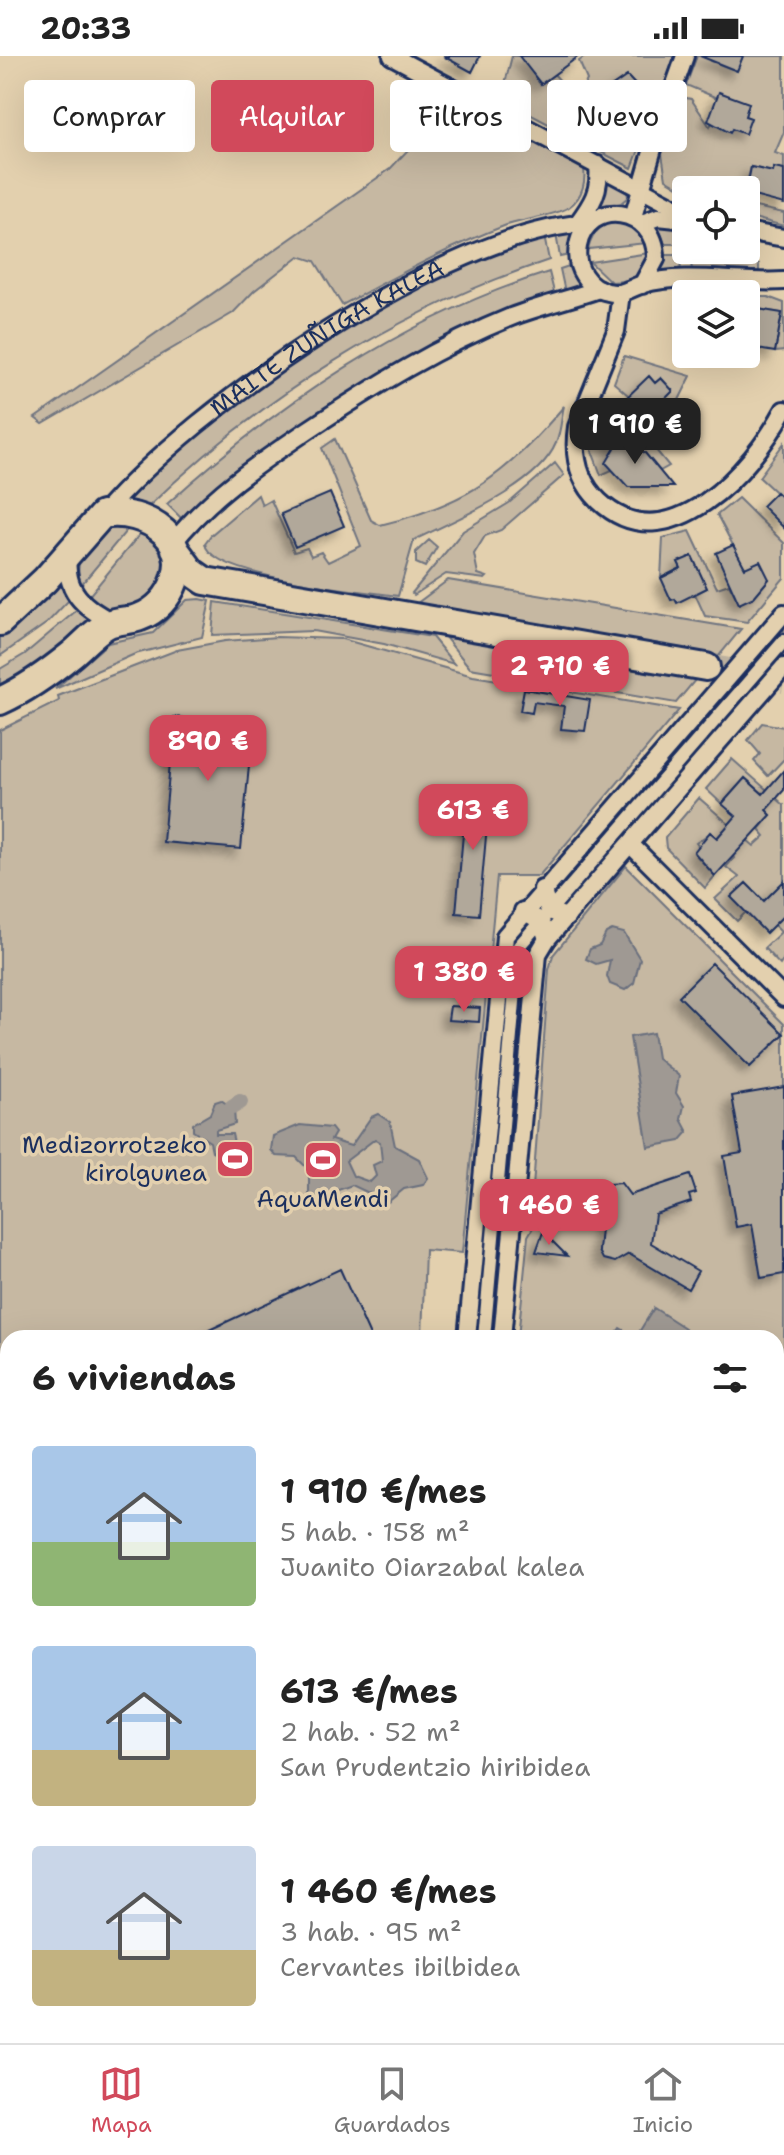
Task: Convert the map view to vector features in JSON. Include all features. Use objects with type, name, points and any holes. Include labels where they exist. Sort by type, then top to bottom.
[{"type":"main road","points":[[102,515],[115,513],[144,520],[167,535],[192,572],[205,581],[706,667]]},
{"type":"main road","name":"MAITE ZUÑIGA KALEA","points":[[0,622],[68,555],[102,515]]},
{"type":"main road","points":[[0,701],[40,678],[113,622],[153,611],[168,595],[177,575],[174,546]]},
{"type":"main road","points":[[168,595],[205,581]]},
{"type":"street","points":[[392,56],[672,205]]},
{"type":"street","points":[[642,285],[654,269],[657,249],[638,220],[642,189],[685,56]]},
{"type":"street","points":[[598,165],[600,184],[579,240],[577,259],[584,277],[599,289]]},
{"type":"street","points":[[584,224],[611,214],[638,220],[672,218]]},
{"type":"street","name":"MAITE ZUÑIGA KALEA","points":[[102,515],[150,465],[205,416],[292,354],[376,304],[488,247],[584,224]]},
{"type":"street","points":[[760,234],[784,238]]},
{"type":"street","points":[[174,546],[207,506],[251,469],[367,391],[452,344],[514,316],[599,289],[621,293],[642,285],[686,280],[784,281]]},
{"type":"street","points":[[621,293],[616,331],[577,427],[574,443],[582,480],[605,506],[637,522],[660,522],[695,509],[740,473],[772,433],[784,410]]},
{"type":"street","points":[[68,555],[67,569],[78,599],[113,622]]},
{"type":"street","points":[[485,1330],[511,945],[508,929],[784,613]]},
{"type":"street","points":[[468,1330],[511,945],[545,916],[784,641]]},
{"type":"street","points":[[503,1330],[538,954],[547,939],[784,667]]},
{"type":"street","points":[[631,845],[784,998]]},
{"type":"street","points":[[542,889],[547,939]]},
{"type":"street","points":[[523,911],[567,917]]},
{"type":"shaded area","points":[[512,56],[521,56],[540,84],[554,74],[559,80],[547,80],[547,123],[531,115],[531,80],[506,80]]},
{"type":"shaded area","points":[[586,56],[675,56],[666,80],[631,80],[627,76],[621,80],[587,80],[579,61]]},
{"type":"shaded area","points":[[697,56],[713,56],[711,61],[737,71],[743,56],[784,56],[784,132],[775,153],[784,156],[784,170],[774,168],[773,172],[751,167],[749,176],[672,176],[672,183],[666,179],[663,152],[687,152],[687,98],[691,99],[710,127],[712,122],[729,132],[750,118],[745,116],[749,103],[717,98],[687,85]]},
{"type":"shaded area","points":[[531,135],[547,144],[547,152],[562,152],[583,163],[584,176],[583,188],[569,207],[504,226],[463,243],[342,305],[315,261],[299,256],[254,291],[233,313],[43,424],[35,418],[390,169],[406,152],[531,152]]},
{"type":"shaded area","points":[[601,152],[638,152],[632,168]]},
{"type":"shaded area","points":[[605,173],[627,190],[628,197],[621,203],[593,209]]},
{"type":"shaded area","points":[[760,208],[784,213],[784,226],[760,220]]},
{"type":"shaded area","points":[[617,221],[630,222],[647,243],[588,249],[598,230]]},
{"type":"shaded area","points":[[656,221],[672,224],[672,244],[665,244]]},
{"type":"shaded area","points":[[576,229],[570,255],[560,257],[556,234]]},
{"type":"shaded area","points":[[544,236],[549,260],[439,304],[385,331],[284,395],[236,430],[146,509],[119,506],[164,461],[212,420],[315,346],[427,285]]},
{"type":"shaded area","points":[[649,253],[641,272],[631,279],[618,282],[611,282],[590,262]]},
{"type":"shaded area","points":[[666,255],[672,255],[672,264],[680,264],[681,275],[659,277]]},
{"type":"shaded area","points":[[691,264],[759,264],[759,276],[692,277]]},
{"type":"shaded area","points":[[572,265],[587,288],[565,292],[560,269]]},
{"type":"shaded area","points":[[549,272],[555,296],[475,325],[184,521],[167,504],[253,432],[346,367],[445,313]]},
{"type":"shaded area","points":[[760,297],[784,303],[784,351],[775,352],[782,313],[760,309]]},
{"type":"shaded area","points":[[624,356],[691,376],[671,416],[651,444],[669,466],[660,471],[645,453],[615,435],[609,444],[615,448],[612,470],[601,475],[592,451],[599,415],[634,434],[645,418],[650,422],[662,411],[658,406],[673,391],[661,378],[655,383],[649,377],[629,396],[614,383]]},
{"type":"shaded area","points":[[564,406],[556,443],[532,474],[472,512],[414,540],[398,596],[258,573],[231,565],[213,555],[205,543],[258,495],[262,505],[271,500],[294,552],[307,548],[311,556],[321,552],[328,562],[361,546],[322,448],[335,439],[371,520],[380,525],[438,507],[484,483],[524,450]]},
{"type":"shaded area","points":[[784,443],[784,500],[759,477]]},
{"type":"shaded area","points":[[555,463],[564,475],[501,530],[485,536],[474,554],[478,574],[487,577],[485,579],[446,574],[414,595],[412,593],[463,531],[509,503]]},
{"type":"shaded area","points":[[738,498],[784,543],[784,578],[747,622],[705,616],[695,594],[707,588],[692,556],[678,562],[681,568],[661,578],[663,538],[690,531],[717,588],[729,584],[739,603],[754,597],[769,579],[745,568],[717,515]]},
{"type":"shaded area","points":[[114,525],[131,525],[81,585],[79,566],[84,548],[97,534]]},
{"type":"shaded area","points":[[143,530],[164,554],[164,571],[153,601],[119,610],[104,607],[88,597]]},
{"type":"shaded area","points":[[429,540],[437,547],[425,567],[416,563],[416,552]]},
{"type":"shaded area","points":[[57,579],[71,598],[47,623],[0,656],[0,627]]},
{"type":"shaded area","points":[[448,580],[741,629],[719,656],[416,604]]},
{"type":"shaded area","points":[[187,600],[210,601],[202,637],[135,654],[55,689],[108,643],[153,633]]},
{"type":"shaded area","points":[[215,602],[432,637],[454,664],[384,644],[313,631],[212,635]]},
{"type":"shaded area","points":[[77,610],[91,622],[0,696],[0,669],[25,654]]},
{"type":"shaded area","points":[[784,618],[784,656],[744,702],[716,697]]},
{"type":"shaded area","points":[[444,636],[696,679],[676,703],[470,668]]},
{"type":"shaded area","name":"Medizorrotzeko kirolgunea","points":[[277,637],[342,639],[473,676],[679,710],[539,876],[497,876],[462,1253],[425,1250],[422,1330],[0,1330],[0,730],[59,701],[58,696],[177,650],[225,641]]},
{"type":"shaded area","points":[[703,713],[732,717],[567,912],[558,912],[548,891]]},
{"type":"shaded area","points":[[762,723],[784,727],[784,759],[768,776],[754,761],[760,754],[748,740]]},
{"type":"shaded area","points":[[732,759],[784,805],[784,890],[779,886],[764,901],[746,883],[731,897],[746,912],[737,921],[715,899],[739,877],[726,867],[734,858],[723,831],[717,838],[710,833],[696,843],[699,847],[694,853],[715,876],[705,888],[666,848],[665,838],[699,798],[754,846],[765,836],[759,829],[771,815],[766,810],[773,802],[745,778],[722,804],[706,789]]},
{"type":"shaded area","points":[[626,866],[784,1024],[784,1330],[519,1330],[528,1236],[538,1219],[532,1201],[549,970],[553,955]]},
{"type":"shaded area","points":[[784,915],[784,959],[780,965],[764,948],[781,932],[774,925]]},
{"type":"shaded area","points":[[612,930],[624,933],[640,959],[634,983],[625,990],[610,984],[607,976],[610,960],[596,964],[586,959],[590,949],[600,945],[606,933]]},
{"type":"shaded area","points":[[653,1033],[657,1058],[679,1076],[676,1093],[684,1106],[681,1119],[688,1132],[680,1141],[648,1147],[630,1037]]},
{"type":"shaded area","points":[[221,1100],[234,1109],[235,1124],[216,1130],[216,1134],[232,1134],[236,1152],[224,1158],[212,1151],[210,1142],[193,1131],[193,1124],[210,1114],[215,1102]]},
{"type":"shaded area","name":"AquaMendi","points":[[378,1114],[390,1122],[395,1146],[419,1159],[428,1178],[423,1185],[404,1189],[388,1202],[352,1185],[338,1190],[329,1204],[316,1205],[309,1198],[309,1170],[296,1157],[276,1156],[271,1150],[273,1136],[300,1125],[331,1128],[335,1133],[331,1140],[351,1146],[371,1117]],"holes":[[[375,1139],[380,1142],[382,1161],[373,1165],[376,1176],[370,1182],[353,1176],[346,1161]]]},
{"type":"shaded area","points":[[654,1308],[685,1328],[684,1330],[640,1330]]},
{"type":"building","points":[[443,56],[480,56],[472,72]]},
{"type":"building","points":[[519,56],[579,56],[541,84]]},
{"type":"building","points":[[700,56],[743,56],[737,71]]},
{"type":"building","points":[[719,92],[749,103],[745,116],[751,118],[745,134],[732,129],[730,133],[708,121]]},
{"type":"building","points":[[751,167],[773,172],[774,168],[784,170],[784,204],[760,198],[760,176],[749,176]]},
{"type":"building","points":[[760,309],[782,313],[775,352],[760,349]]},
{"type":"building","points":[[649,376],[655,383],[661,378],[673,391],[658,406],[662,410],[649,422],[645,418],[638,425],[619,405]]},
{"type":"building","points":[[614,434],[645,453],[673,487],[628,487],[606,463],[615,448],[609,445]]},
{"type":"building","points":[[776,492],[784,500],[784,528],[762,506]]},
{"type":"building","points":[[330,493],[344,526],[295,547],[281,514]]},
{"type":"building","points":[[733,545],[745,568],[760,561],[769,579],[754,597],[739,604],[716,553]]},
{"type":"building","points":[[692,556],[707,588],[677,603],[675,599],[671,600],[661,578],[681,568],[678,562]]},
{"type":"building","points":[[524,689],[590,700],[585,731],[561,729],[564,706],[534,702],[532,713],[520,711]]},
{"type":"building","points":[[174,717],[253,724],[241,849],[163,842]]},
{"type":"building","points":[[784,770],[784,790],[766,810],[771,815],[715,876],[694,852],[710,832],[717,838],[736,816],[722,804],[745,778],[763,794]]},
{"type":"building","points":[[467,789],[490,791],[479,915],[456,913]]},
{"type":"building","points":[[784,881],[784,915],[766,933],[731,897],[746,883],[764,901]]},
{"type":"building","points":[[712,963],[784,1034],[750,1067],[679,996]]},
{"type":"building","points":[[450,1006],[480,1008],[479,1022],[448,1020]]},
{"type":"building","points":[[784,1087],[784,1274],[761,1278],[752,1224],[736,1227],[724,1156],[742,1153],[732,1096]]},
{"type":"building","points":[[690,1175],[696,1193],[689,1195],[691,1202],[655,1214],[651,1243],[698,1271],[688,1289],[629,1254],[615,1262],[603,1259],[599,1251],[604,1189],[608,1184],[621,1183],[630,1195]]},
{"type":"building","points":[[543,1232],[567,1256],[536,1252]]},
{"type":"building","points":[[340,1269],[367,1330],[209,1330]]},
{"type":"waterway","points":[[232,1107],[240,1102]]},
{"type":"tunnel","points":[[706,667],[784,680]]},
{"type":"place","name":"Medizorrotzeko kirolgunea","points":[[235,1159]]},
{"type":"place","name":"AquaMendi","points":[[323,1160]]}]
